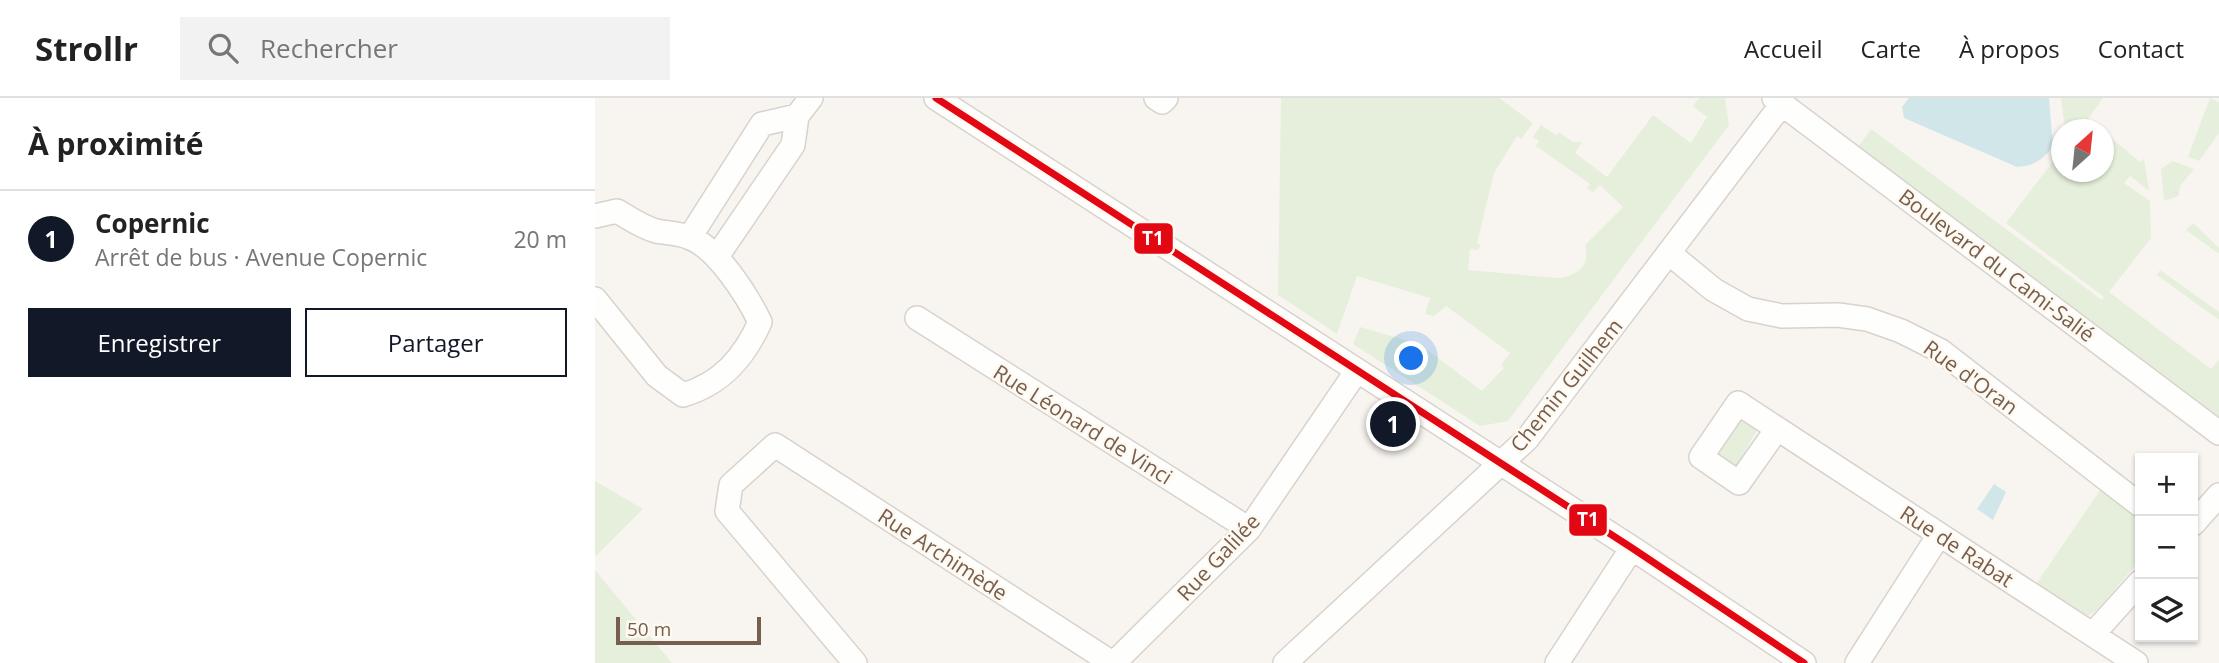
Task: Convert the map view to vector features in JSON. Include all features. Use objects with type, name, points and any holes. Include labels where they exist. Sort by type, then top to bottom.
[{"type":"street","points":[[936,98],[1632,548],[1804,663]]},
{"type":"street","points":[[1156,98],[1162,102],[1166,98]]},
{"type":"street","name":"Chemin Guilhem","points":[[1285,663],[1527,439],[1669,253],[1778,101]]},
{"type":"street","name":"Boulevard du Cami-Salié","points":[[1778,101],[2219,433]]},
{"type":"street","points":[[689,237],[762,124],[804,107]]},
{"type":"street","points":[[718,255],[793,145],[804,107]]},
{"type":"street","points":[[595,216],[617,211],[654,230],[689,237],[718,255],[726,271],[749,300],[759,322],[749,347],[708,387],[683,395],[657,376],[595,299]]},
{"type":"street","name":"Rue d'Oran","points":[[1669,253],[1714,290],[1748,309],[1782,316],[1830,315],[1867,319],[1901,331],[1941,351],[2135,501]]},
{"type":"street","name":"Rue Léonard de Vinci","points":[[917,318],[1249,529]]},
{"type":"street","name":"Rue Galilée","points":[[1113,663],[1249,529],[1356,372]]},
{"type":"street","name":"Rue de Rabat","points":[[1777,429],[2136,663]]},
{"type":"street","name":"Rue Archimède","points":[[855,663],[727,511],[730,485],[775,445],[1113,663]]},
{"type":"street","points":[[2198,518],[2219,495]]},
{"type":"street","points":[[1857,663],[1939,535]]},
{"type":"street","points":[[1557,663],[1632,548]]},
{"type":"street","points":[[2093,634],[2135,588]]},
{"type":"green space","points":[[1281,98],[1499,98],[1533,123],[1521,139],[1517,136],[1494,173],[1477,243],[1481,245],[1478,250],[1470,249],[1468,270],[1556,278],[1570,276],[1580,269],[1586,259],[1585,245],[1623,207],[1600,185],[1593,192],[1587,188],[1590,184],[1536,146],[1539,141],[1533,137],[1541,125],[1556,135],[1559,132],[1573,142],[1582,142],[1575,153],[1607,177],[1653,115],[1691,143],[1707,117],[1693,106],[1699,98],[1725,98],[1729,125],[1508,421],[1480,426],[1353,344],[1360,327],[1419,344],[1482,391],[1504,368],[1501,365],[1510,353],[1446,306],[1434,316],[1425,314],[1430,298],[1357,276],[1337,334],[1278,295]]},
{"type":"green space","points":[[2061,98],[2103,98],[2088,119],[2064,119]]},
{"type":"green space","points":[[2210,98],[2219,102],[2219,133],[2199,161],[2188,157]]},
{"type":"green space","points":[[1871,129],[2102,300],[2104,297],[2006,223],[2051,164],[2051,182],[2114,182],[2114,140],[2140,162],[2144,159],[2149,191],[2130,176],[2124,183],[2150,201],[2151,238],[2109,292],[2211,369],[2219,360],[2219,425],[1856,150]]},
{"type":"green space","points":[[2173,161],[2194,169],[2180,186],[2179,196],[2164,201],[2161,169]]},
{"type":"green space","points":[[2193,223],[2219,248],[2219,254],[2186,230]]},
{"type":"green space","points":[[2160,270],[2219,312],[2219,320],[2157,275]]},
{"type":"green space","points":[[1736,417],[1757,430],[1736,467],[1714,455]]},
{"type":"green space","points":[[595,481],[643,509],[595,557]]},
{"type":"green space","points":[[2103,486],[2135,510],[2135,566],[2098,609],[2085,618],[2034,587]]},
{"type":"green space","points":[[595,570],[672,663],[595,663]]},
{"type":"shaded area","points":[[1909,98],[2049,98],[2051,149],[2037,162],[2017,167],[1904,118],[1902,107]]},
{"type":"shaded area","points":[[1994,484],[2006,492],[1993,520],[1977,509]]},
{"type":"transit line","name":"T1","points":[[936,98],[1632,548],[1804,663]]},
{"type":"place","name":"Copernic","points":[[1393,424]]}]
